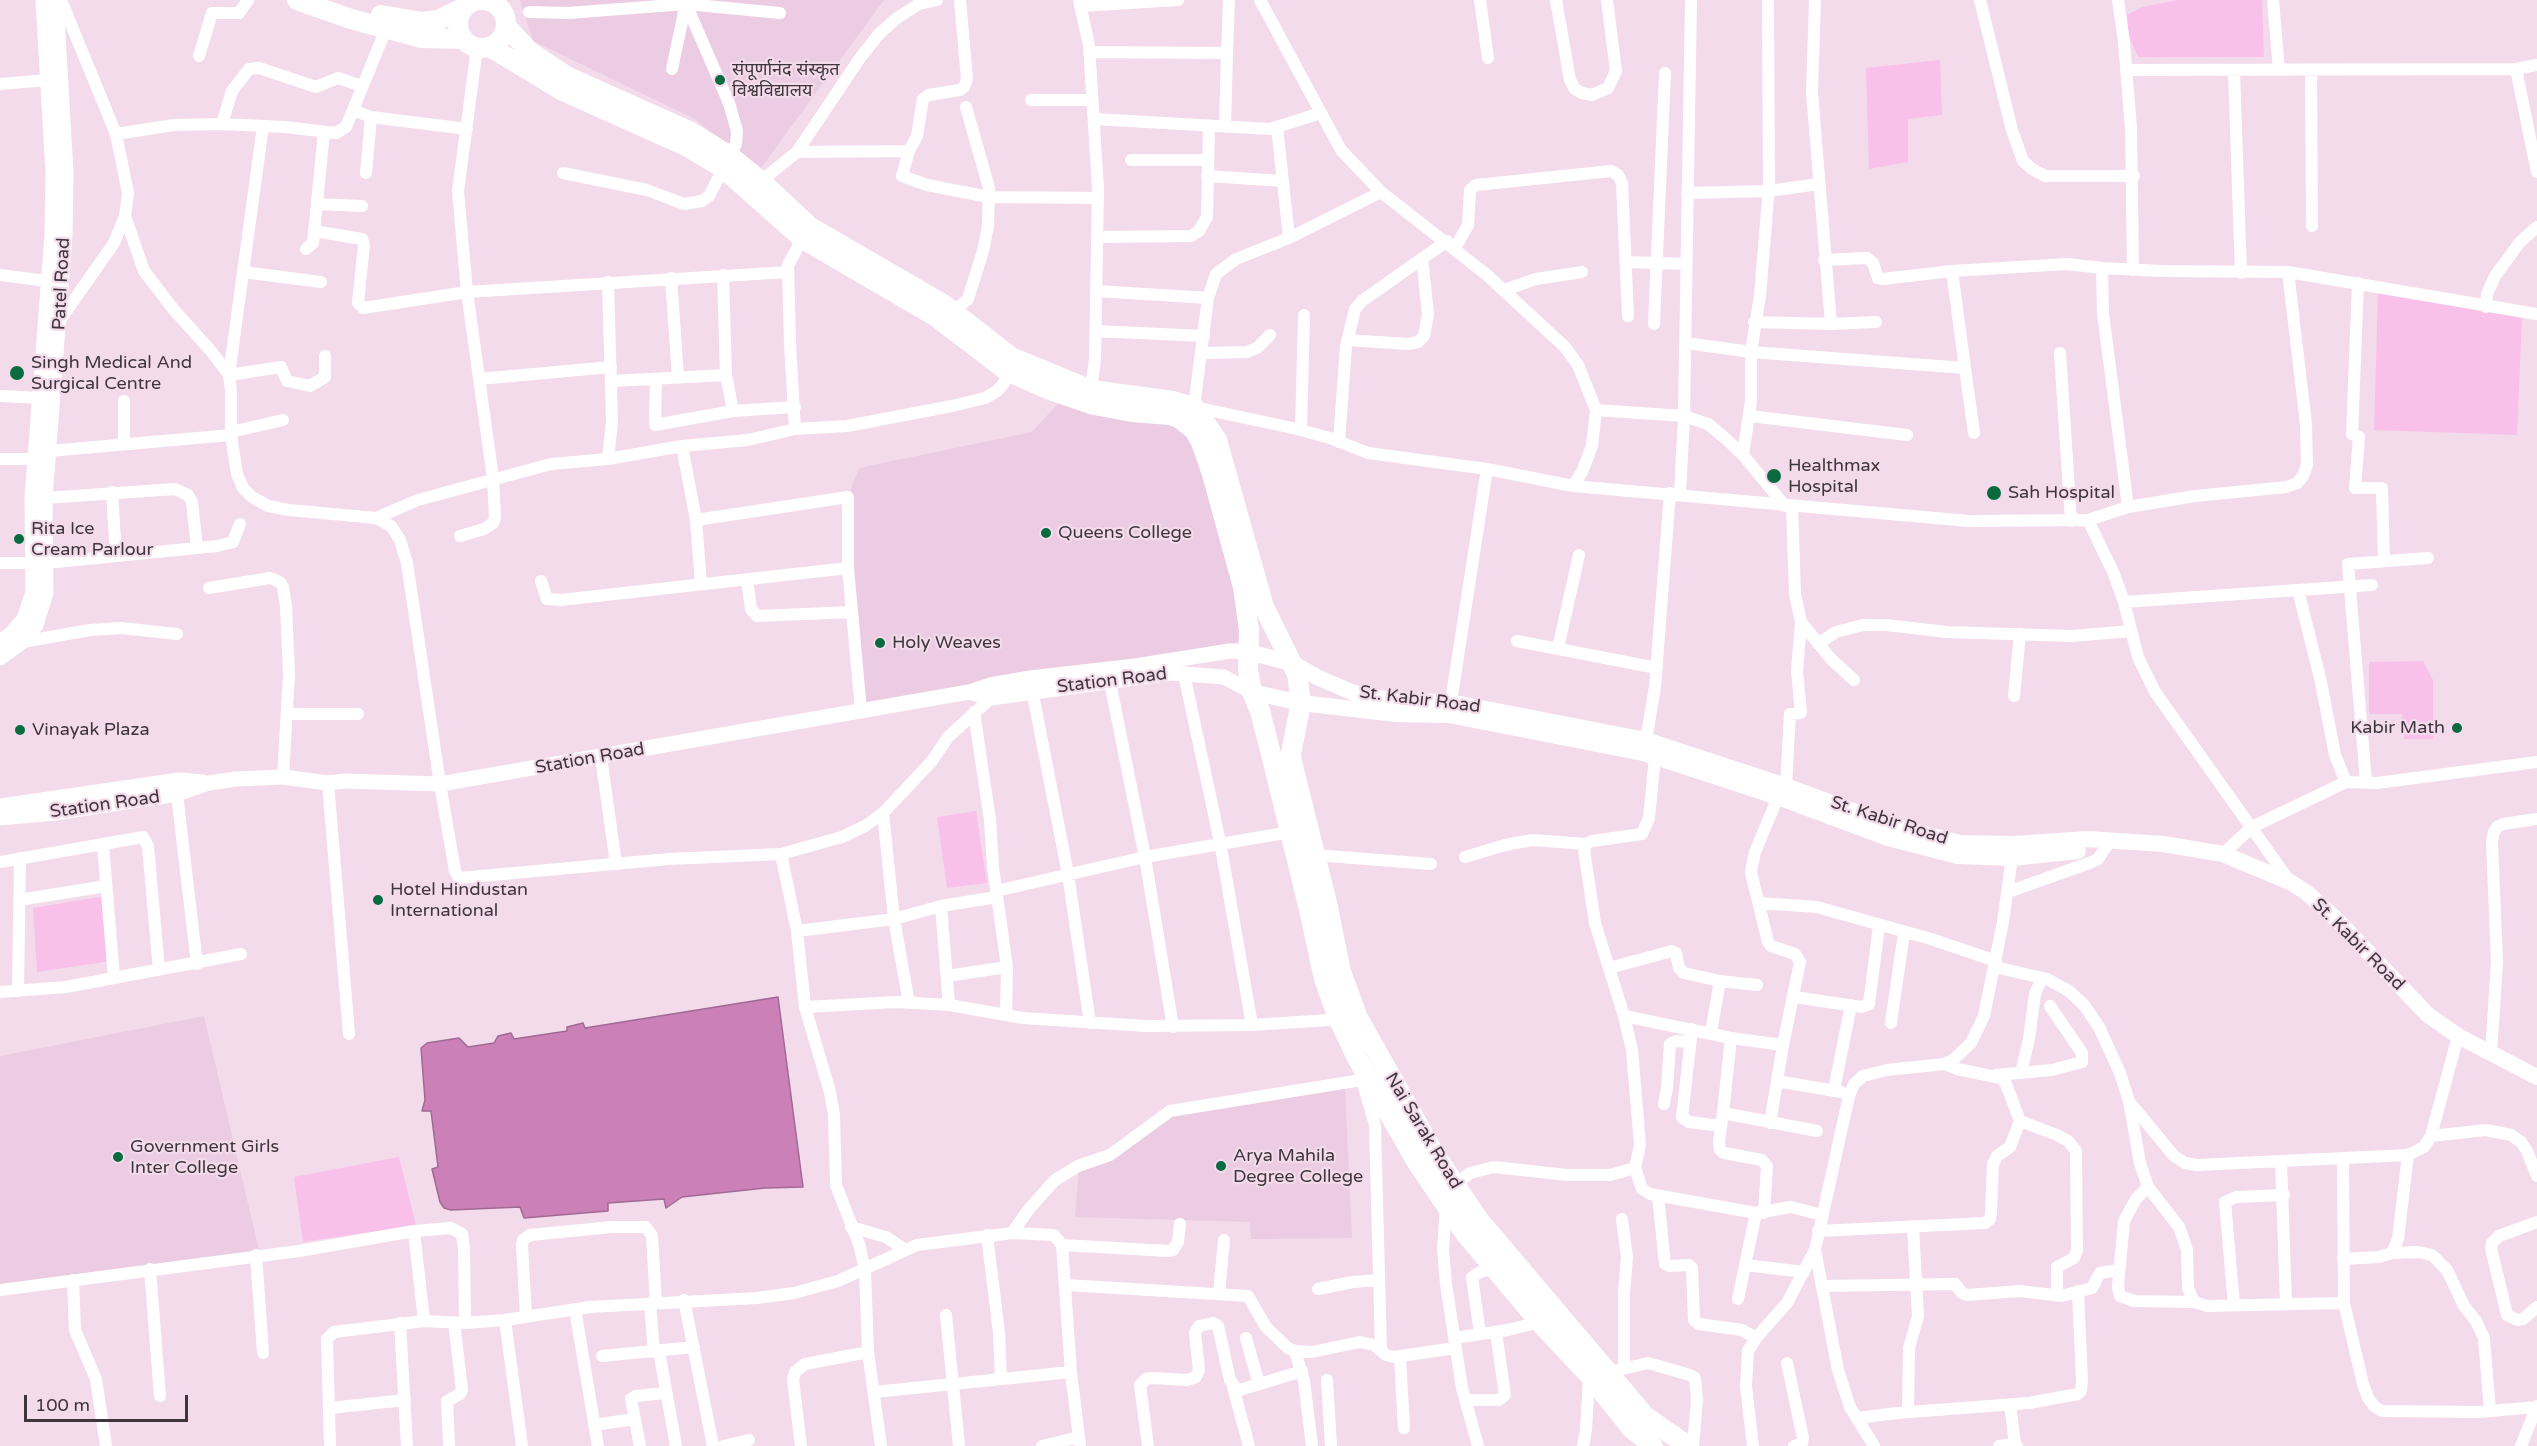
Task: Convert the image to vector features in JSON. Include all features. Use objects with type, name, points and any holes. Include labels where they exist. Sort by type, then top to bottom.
[{"type":"main road","points":[[297,0],[386,29],[422,38],[477,45],[522,58],[548,73],[578,81],[691,132],[755,185],[806,233],[954,311],[1011,357],[1091,390],[1173,401],[1194,407],[1217,440],[1264,607],[1292,663],[1300,690],[1301,703]]},
{"type":"main road","points":[[329,0],[378,14],[422,22],[438,20],[480,3],[503,12],[506,26],[522,58]]},
{"type":"main road","points":[[477,45],[458,23],[480,3]]},
{"type":"main road","points":[[477,45],[501,39],[506,26]]},
{"type":"main road","name":"Nai Sarak Road","points":[[806,233],[935,316],[1007,371],[1050,390],[1094,405],[1132,412],[1170,415],[1187,423],[1194,430],[1201,442],[1212,474],[1243,587],[1249,630],[1248,652],[1252,692],[1260,711],[1272,758],[1324,979],[1348,1019],[1390,1076],[1414,1138],[1446,1206],[1495,1268],[1540,1322],[1589,1375],[1631,1428],[1653,1446]]},
{"type":"main road","name":"St. Kabir Road","points":[[1248,652],[1292,663],[1354,693],[1450,709],[1648,750],[1782,792],[1888,838],[1958,856],[2108,845],[2163,844],[2223,854],[2290,882],[2340,922],[2416,1004],[2457,1041],[2491,1054],[2537,1077]]},
{"type":"main road","name":"St. Kabir Road","points":[[1252,692],[1301,703],[1396,714],[1450,709]]},
{"type":"main road","name":"Nai Sarak Road","points":[[1301,703],[1292,762],[1341,972],[1348,1019],[1366,1079],[1455,1185],[1479,1220],[1515,1262],[1617,1369],[1645,1416],[1688,1446]]},
{"type":"main road","name":"St. Kabir Road","points":[[2108,845],[2223,866],[2275,884],[2298,897],[2422,1023],[2537,1088]]},
{"type":"street","name":"Patel Road","points":[[0,658],[22,642],[36,625],[46,593],[32,498],[44,456],[60,320],[56,282],[53,173],[43,0]]},
{"type":"street","name":"Patel Road","points":[[0,642],[12,633],[24,619],[40,563],[45,498],[41,398],[56,282],[66,173],[56,0]]},
{"type":"street","points":[[60,320],[114,243],[125,216],[128,193],[116,134],[61,0]]},
{"type":"street","points":[[199,56],[212,13],[238,13],[248,0]]},
{"type":"street","points":[[755,185],[797,152],[860,58],[879,34],[897,18],[919,4],[937,0]]},
{"type":"street","points":[[960,0],[966,83],[960,90],[929,95],[923,99],[917,136],[909,151],[902,176],[927,185],[989,197],[1098,198]]},
{"type":"street","points":[[1091,390],[1096,332],[1098,198],[1089,52],[1080,3],[1178,0]]},
{"type":"street","points":[[1226,127],[1229,0]]},
{"type":"street","points":[[1260,0],[1341,150],[1381,192],[1451,245],[1504,290],[1565,347],[1578,365],[1596,410],[1592,446],[1582,472],[1573,486]]},
{"type":"street","points":[[1480,0],[1488,58]]},
{"type":"street","points":[[1556,0],[1570,80],[1575,89],[1592,95],[1608,88],[1616,70],[1607,0]]},
{"type":"street","points":[[1465,857],[1504,845],[1532,840],[1586,844],[1642,834],[1649,818],[1648,750],[1684,416],[1691,0]]},
{"type":"street","points":[[1743,455],[1750,416],[1751,352],[1760,296],[1769,191],[1768,0]]},
{"type":"street","points":[[1815,0],[1812,92],[1831,324]]},
{"type":"street","points":[[1980,0],[2012,130],[2023,161],[2045,176],[2134,176]]},
{"type":"street","points":[[2119,0],[2127,70],[2134,176],[2133,270]]},
{"type":"street","points":[[2273,0],[2279,70]]},
{"type":"street","points":[[672,69],[686,2]]},
{"type":"street","points":[[564,172],[646,190],[684,204],[702,201],[708,196],[736,144],[737,132],[734,117],[686,2]]},
{"type":"street","points":[[529,12],[568,13],[686,2],[780,13]]},
{"type":"street","points":[[116,134],[174,125],[222,124],[336,133],[346,127],[386,29]]},
{"type":"street","points":[[460,536],[484,529],[493,524],[495,518],[493,478],[467,292],[458,191],[477,45]]},
{"type":"street","points":[[1089,52],[1227,53]]},
{"type":"street","points":[[2127,70],[2516,69],[2537,65]]},
{"type":"street","points":[[222,124],[232,91],[249,69],[259,68],[316,87],[338,78],[362,86]]},
{"type":"street","points":[[2516,69],[2537,172]]},
{"type":"street","points":[[2234,70],[2241,273]]},
{"type":"street","points":[[2311,70],[2312,226]]},
{"type":"street","points":[[1654,324],[1665,73]]},
{"type":"street","points":[[0,84],[48,80]]},
{"type":"street","points":[[1031,100],[1092,100]]},
{"type":"street","points":[[954,311],[968,298],[983,252],[988,226],[989,188],[966,107]]},
{"type":"street","points":[[353,110],[371,117],[467,129]]},
{"type":"street","points":[[1094,119],[1270,129],[1322,113]]},
{"type":"street","points":[[366,173],[371,117]]},
{"type":"street","points":[[263,126],[229,375],[231,434],[237,474],[243,488],[252,497],[268,506],[376,518],[391,526],[400,540],[407,563],[440,784],[455,872],[459,878],[669,859],[781,854],[842,837],[865,826],[883,813],[932,761],[948,737],[974,712],[991,691]]},
{"type":"street","points":[[1098,237],[1191,236],[1199,231],[1207,217],[1209,127]]},
{"type":"street","points":[[1276,127],[1289,238]]},
{"type":"street","points":[[306,249],[313,243],[324,132]]},
{"type":"street","points":[[797,152],[909,151]]},
{"type":"street","points":[[1131,160],[1208,160]]},
{"type":"street","points":[[1339,442],[1347,340],[1350,321],[1355,309],[1362,301],[1422,258],[1451,245],[1468,225],[1470,190],[1476,186],[1611,171],[1618,175],[1622,183],[1628,316]]},
{"type":"street","points":[[1207,176],[1282,181]]},
{"type":"street","points":[[1687,193],[1769,191],[1818,184]]},
{"type":"street","points":[[1381,192],[1289,238],[1225,266],[1216,274],[1208,298],[1194,407],[1301,430],[1368,453],[1487,470],[1573,486],[1675,494],[1789,507],[1969,521],[2088,520],[2128,507],[2195,496],[2287,487],[2297,483],[2303,476],[2307,465],[2306,424],[2288,272]]},
{"type":"street","points":[[317,204],[362,206]]},
{"type":"street","points":[[125,216],[144,271],[174,310],[212,351],[229,375]]},
{"type":"street","points":[[2486,307],[2487,294],[2495,276],[2520,242],[2537,227]]},
{"type":"street","points":[[314,231],[358,237],[364,242],[358,303],[363,308],[467,292],[788,272]]},
{"type":"street","points":[[795,429],[788,264],[806,233]]},
{"type":"street","points":[[1347,340],[1408,345],[1418,342],[1424,336],[1428,314],[1422,258]]},
{"type":"street","points":[[1824,260],[1867,258],[1873,263],[1878,278],[1882,279],[1953,271],[2067,264],[2133,270],[2288,272],[2537,314]]},
{"type":"street","points":[[1626,262],[1686,264]]},
{"type":"street","points":[[2102,268],[2103,313],[2128,507]]},
{"type":"street","points":[[1953,271],[1974,433]]},
{"type":"street","points":[[243,272],[321,282]]},
{"type":"street","points":[[1504,290],[1536,279],[1582,272]]},
{"type":"street","points":[[0,275],[56,282]]},
{"type":"street","points":[[723,275],[726,375],[733,411]]},
{"type":"street","points":[[671,278],[678,377]]},
{"type":"street","points":[[608,282],[612,381],[612,422],[608,459]]},
{"type":"street","points":[[2358,283],[2352,434],[2359,437],[2355,488],[2382,488],[2384,561]]},
{"type":"street","points":[[1097,291],[1208,298]]},
{"type":"street","points":[[1301,430],[1304,315]]},
{"type":"street","points":[[1754,322],[1831,324],[1876,322]]},
{"type":"street","points":[[1096,332],[1204,336]]},
{"type":"street","points":[[1202,353],[1247,352],[1257,348],[1270,335]]},
{"type":"street","points":[[1686,343],[1751,352],[1965,368]]},
{"type":"street","points":[[2060,353],[2070,521]]},
{"type":"street","points":[[229,375],[281,368],[287,381],[310,386],[325,377],[325,356]]},
{"type":"street","points":[[479,379],[611,367]]},
{"type":"street","points":[[376,518],[417,500],[550,464],[608,459],[682,446],[748,440],[795,429],[858,424],[985,398],[997,391],[1004,383],[1007,371]]},
{"type":"street","points":[[612,381],[726,375]]},
{"type":"street","points":[[656,379],[655,425],[733,411],[795,407]]},
{"type":"street","points":[[0,396],[41,398]]},
{"type":"street","points":[[124,401],[124,444]]},
{"type":"street","points":[[1596,410],[1684,416],[1708,424],[1743,455],[1789,507],[1795,594],[1800,622],[1797,671],[1802,713],[1790,714],[1782,792],[1752,865],[1752,880],[1771,946],[1799,957],[1800,969],[1783,1045],[1770,1123]]},
{"type":"street","points":[[1750,416],[1907,435]]},
{"type":"street","points":[[0,459],[231,434],[283,420]]},
{"type":"street","points":[[682,446],[696,520],[701,584]]},
{"type":"street","points":[[1450,709],[1487,470]]},
{"type":"street","points":[[45,498],[112,492],[175,489],[182,491],[192,502],[197,548]]},
{"type":"street","points":[[112,492],[116,556]]},
{"type":"street","points":[[696,520],[848,497],[848,568],[861,710]]},
{"type":"street","points":[[2088,520],[2114,574],[2144,672],[2155,692],[2290,882]]},
{"type":"street","points":[[0,562],[40,563],[197,548],[234,542],[240,524]]},
{"type":"street","points":[[1558,648],[1579,555]]},
{"type":"street","points":[[2366,782],[2348,564],[2428,558]]},
{"type":"street","points":[[541,581],[545,596],[552,600],[607,597],[848,568]]},
{"type":"street","points":[[208,588],[270,578],[280,582],[286,606],[289,642],[283,777]]},
{"type":"street","points":[[747,580],[751,609],[757,616],[852,612]]},
{"type":"street","points":[[2124,602],[2372,585]]},
{"type":"street","points":[[2298,590],[2321,682],[2335,755],[2346,782]]},
{"type":"street","points":[[1800,622],[1818,644],[1854,680]]},
{"type":"street","points":[[1818,644],[1836,632],[1863,625],[2072,636],[2131,631]]},
{"type":"street","points":[[22,642],[90,630],[120,628],[177,634]]},
{"type":"street","points":[[2014,696],[2020,634]]},
{"type":"street","points":[[1516,641],[1657,668]]},
{"type":"street","name":"Station Road","points":[[991,691],[1230,651],[1248,652]]},
{"type":"street","name":"Station Road","points":[[0,806],[236,779],[283,777],[328,783],[344,781],[440,784],[969,692],[1032,690],[1171,673],[1224,677],[1252,692]]},
{"type":"street","points":[[1184,674],[1220,842],[1252,1024]]},
{"type":"street","points":[[1110,682],[1144,857],[1173,1027]]},
{"type":"street","points":[[1032,690],[1068,874],[1090,1023]]},
{"type":"street","points":[[974,712],[990,820],[996,894],[1006,967],[1006,1016]]},
{"type":"street","points":[[287,714],[358,714]]},
{"type":"street","points":[[601,757],[616,864]]},
{"type":"street","points":[[2223,854],[2252,827],[2346,782],[2377,783],[2537,762]]},
{"type":"street","points":[[328,783],[349,1034]]},
{"type":"street","points":[[176,787],[197,964]]},
{"type":"street","name":"Station Road","points":[[0,818],[55,813],[176,787]]},
{"type":"street","points":[[883,813],[894,919],[909,1003]]},
{"type":"street","points":[[2491,1054],[2497,962],[2492,849],[2494,832],[2503,824],[2537,819]]},
{"type":"street","points":[[798,930],[894,919],[1144,857],[1220,842],[1290,832]]},
{"type":"street","points":[[0,862],[139,837],[146,840],[159,970]]},
{"type":"street","points":[[1586,844],[1583,856],[1595,923],[1624,1016],[1632,1050],[1639,1133],[1639,1154],[1635,1168],[1642,1189],[1658,1196],[1760,1213],[1791,1207],[1822,1215]]},
{"type":"street","points":[[103,845],[114,978]]},
{"type":"street","points":[[2008,892],[2083,867],[2098,858],[2108,845]]},
{"type":"street","points":[[1753,1446],[1746,1386],[1745,1366],[1748,1351],[1756,1338],[1787,1303],[1815,1250],[1850,1093],[1854,1084],[1863,1076],[1876,1072],[1944,1064],[1953,1060],[1971,1043],[1984,1016],[2008,892],[2013,851]]},
{"type":"street","points":[[781,854],[798,930],[805,1007],[830,1092],[834,1115],[836,1185],[859,1244],[865,1270],[868,1352],[881,1446]]},
{"type":"street","points":[[1315,855],[1431,864]]},
{"type":"street","points":[[18,991],[20,858]]},
{"type":"street","points":[[19,900],[106,886]]},
{"type":"street","points":[[1759,903],[1816,906],[2042,978],[2069,991],[2084,1005],[2099,1027],[2111,1052],[2129,1101],[2140,1163],[2148,1187],[2179,1227],[2187,1250],[2188,1288],[2194,1302]]},
{"type":"street","points":[[941,906],[949,1005]]},
{"type":"street","points":[[1794,997],[1866,1006],[1871,1000],[1879,926]]},
{"type":"street","points":[[1891,1023],[1904,933]]},
{"type":"street","points":[[1609,968],[1672,951],[1676,953],[1679,968],[1684,973],[1720,981],[1757,985]]},
{"type":"street","points":[[0,992],[66,987],[241,954]]},
{"type":"street","points":[[947,976],[1006,967]]},
{"type":"street","points":[[2021,1073],[2029,1039],[2035,994],[2042,978]]},
{"type":"street","points":[[1711,1032],[1720,981]]},
{"type":"street","points":[[805,1007],[909,1003],[949,1005],[1006,1016],[1173,1027],[1348,1019]]},
{"type":"street","points":[[1834,1090],[1851,1005]]},
{"type":"street","points":[[1944,1064],[1957,1069],[1996,1076],[2079,1064],[2084,1059],[2050,1006]]},
{"type":"street","points":[[1624,1016],[1711,1032],[1731,1038],[1783,1045]]},
{"type":"street","points":[[1692,1029],[1682,1117],[1689,1122],[1722,1119],[1770,1123],[1817,1131]]},
{"type":"street","points":[[1731,1038],[1720,1150],[1724,1153],[1762,1160],[1767,1166],[1760,1213],[1738,1299]]},
{"type":"street","points":[[1664,1104],[1670,1044],[1676,1041],[1690,1042]]},
{"type":"street","points":[[2129,1101],[2158,1140],[2174,1156],[2185,1163],[2197,1166],[2408,1155],[2424,1147],[2431,1137],[2457,1041]]},
{"type":"street","points":[[1012,1233],[1029,1209],[1055,1180],[1078,1166],[1110,1155],[1170,1111],[1390,1076]]},
{"type":"street","points":[[1818,1231],[1979,1223],[1990,1219],[1993,1164],[1997,1156],[2010,1147],[2020,1121],[2006,1084],[1996,1076]]},
{"type":"street","points":[[1366,1079],[1375,1125],[1379,1195],[1381,1350]]},
{"type":"street","points":[[1777,1081],[1850,1093]]},
{"type":"street","points":[[2020,1121],[2057,1135],[2068,1141],[2076,1151],[2076,1255],[2071,1261],[2057,1267],[2057,1295]]},
{"type":"street","points":[[2431,1137],[2486,1130],[2511,1135],[2521,1142],[2527,1151],[2537,1176]]},
{"type":"street","points":[[2392,1253],[2398,1239],[2408,1155]]},
{"type":"street","points":[[2343,1158],[2344,1303],[2363,1384],[2374,1406],[2390,1413],[2490,1411],[2537,1407],[2521,1446]]},
{"type":"street","points":[[2281,1161],[2284,1195],[2286,1303]]},
{"type":"street","points":[[1455,1185],[1470,1173],[1494,1167],[1567,1175],[1610,1175],[1635,1168]]},
{"type":"street","points":[[2148,1187],[2136,1199],[2124,1221],[2119,1270],[2119,1292],[2123,1299],[2194,1302],[2207,1306],[2344,1303]]},
{"type":"street","points":[[2234,1305],[2225,1202],[2236,1197],[2284,1195]]},
{"type":"street","points":[[1658,1196],[1665,1264],[1689,1265],[1692,1268],[1694,1320],[1699,1324],[1742,1330],[1756,1338]]},
{"type":"street","points":[[1446,1206],[1443,1249],[1455,1343],[1465,1400],[1478,1446]]},
{"type":"street","points":[[1622,1219],[1627,1257],[1617,1369],[1648,1363],[1695,1378],[1697,1394],[1693,1446]]},
{"type":"street","points":[[2537,1222],[2499,1236],[2492,1243],[2491,1248],[2507,1315],[2517,1320],[2523,1319],[2537,1307]]},
{"type":"street","points":[[1062,1245],[1168,1251],[1173,1250],[1178,1242],[1180,1224]]},
{"type":"street","points":[[526,1316],[522,1245],[523,1240],[530,1235],[612,1227],[646,1227],[650,1230],[653,1246],[653,1303],[657,1352],[675,1446]]},
{"type":"street","points":[[851,1227],[886,1237],[904,1250]]},
{"type":"street","points":[[1908,1412],[1909,1348],[1918,1316],[1913,1227]]},
{"type":"street","points":[[0,1290],[298,1251],[414,1231],[451,1228],[462,1234],[465,1247],[459,1323],[462,1390],[460,1394],[447,1401],[449,1446]]},
{"type":"street","points":[[414,1231],[424,1321]]},
{"type":"street","points":[[330,1446],[327,1339],[341,1330],[424,1321],[459,1323],[505,1320],[575,1309],[684,1300],[757,1298],[794,1293],[838,1281],[904,1250],[930,1242],[1012,1233],[1054,1235],[1062,1245],[1071,1372],[1079,1442],[1042,1446]]},
{"type":"street","points":[[987,1235],[999,1333],[1001,1378]]},
{"type":"street","points":[[1219,1293],[1224,1240]]},
{"type":"street","points":[[1815,1250],[1838,1370],[1850,1407],[1874,1446]]},
{"type":"street","points":[[2343,1259],[2418,1252],[2432,1255],[2447,1270],[2464,1306],[2476,1321],[2484,1338],[2490,1411]]},
{"type":"street","points":[[256,1255],[263,1353]]},
{"type":"street","points":[[1480,1334],[1472,1277],[1515,1262]]},
{"type":"street","points":[[1745,1265],[1804,1272]]},
{"type":"street","points":[[150,1269],[160,1396]]},
{"type":"street","points":[[1823,1286],[1955,1284],[1962,1293],[1967,1295],[2020,1291],[2066,1296],[2093,1287],[2100,1273],[2119,1270]]},
{"type":"street","points":[[73,1280],[75,1330],[96,1379],[106,1446]]},
{"type":"street","points":[[1318,1289],[1353,1282],[1379,1280]]},
{"type":"street","points":[[1066,1285],[1248,1296],[1266,1327],[1288,1348],[1295,1351],[1312,1352],[1360,1342],[1374,1345],[1390,1357],[1400,1357],[1480,1334],[1540,1322]]},
{"type":"street","points":[[1857,1418],[2010,1405],[2074,1395],[2081,1391],[2078,1291]]},
{"type":"street","points":[[684,1300],[713,1446]]},
{"type":"street","points":[[575,1309],[598,1446]]},
{"type":"street","points":[[946,1315],[951,1385],[959,1446]]},
{"type":"street","points":[[505,1320],[522,1446]]},
{"type":"street","points":[[400,1323],[407,1446]]},
{"type":"street","points":[[1148,1446],[1140,1385],[1150,1378],[1187,1380],[1196,1377],[1198,1370],[1196,1327],[1213,1323],[1218,1326],[1249,1446]]},
{"type":"street","points":[[1465,1400],[1499,1400],[1505,1395],[1496,1332]]},
{"type":"street","points":[[1246,1338],[1259,1384]]},
{"type":"street","points":[[603,1356],[694,1347]]},
{"type":"street","points":[[1295,1351],[1302,1371],[1312,1446]]},
{"type":"street","points":[[801,1446],[795,1372],[805,1364],[868,1352]]},
{"type":"street","points":[[1400,1357],[1404,1428]]},
{"type":"street","points":[[1787,1363],[1803,1438],[1802,1443],[1794,1446]]},
{"type":"street","points":[[1233,1388],[1240,1390],[1302,1371]]},
{"type":"street","points":[[874,1392],[1071,1372]]},
{"type":"street","points":[[1583,1446],[1589,1375]]},
{"type":"street","points":[[1327,1380],[1331,1446]]},
{"type":"street","points":[[640,1446],[634,1419],[633,1398],[665,1393]]},
{"type":"street","points":[[330,1408],[405,1400]]},
{"type":"street","points":[[1999,1446],[2016,1445],[2010,1405]]},
{"type":"street","points":[[594,1425],[634,1419]]},
{"type":"street","points":[[723,1446],[749,1440]]},
{"type":"shaded area","name":"संपूर्णानंद संस्कृत विश्वविद्यालय","points":[[520,0],[884,0],[758,172],[695,119],[533,41]]},
{"type":"shaded area","points":[[2178,0],[2262,0],[2264,57],[2138,57],[2128,34],[2127,15],[2142,7]]},
{"type":"shaded area","points":[[1940,60],[1942,115],[1908,119],[1908,162],[1869,169],[1866,68]]},
{"type":"shaded area","points":[[2378,293],[2522,318],[2517,435],[2374,430]]},
{"type":"shaded area","name":"Queens College","points":[[1064,397],[1181,408],[1258,581],[1257,639],[1029,676],[861,710],[848,497],[859,468],[1032,432]]},
{"type":"shaded area","points":[[2423,661],[2433,680],[2433,739],[2404,739],[2402,714],[2369,714],[2369,662]]},
{"type":"shaded area","points":[[976,811],[987,883],[947,888],[937,817]]},
{"type":"shaded area","points":[[111,895],[118,960],[37,972],[33,908]]},
{"type":"shaded area","points":[[778,997],[803,1187],[765,1188],[682,1197],[666,1208],[664,1199],[608,1203],[608,1211],[524,1218],[520,1207],[451,1210],[444,1208],[440,1202],[432,1169],[438,1167],[431,1111],[422,1111],[425,1100],[421,1048],[427,1043],[459,1038],[468,1047],[494,1043],[498,1036],[511,1033],[514,1039],[567,1031],[567,1027],[583,1023],[585,1028]]},
{"type":"shaded area","name":"Government Girls Inter College","points":[[204,1016],[261,1259],[0,1294],[0,1056]]},
{"type":"shaded area","name":"Arya Mahila Degree College","points":[[1345,1088],[1352,1238],[1251,1239],[1250,1222],[1075,1217],[1079,1170],[1108,1162],[1179,1113]]},
{"type":"shaded area","points":[[399,1157],[416,1225],[303,1242],[294,1177]]},
{"type":"place","name":"संपूर्णानंद संस्कृत विश्वविद्यालय","points":[[720,80]]},
{"type":"place","name":"Singh Medical And Surgical Centre","points":[[17,373]]},
{"type":"place","name":"Healthmax Hospital","points":[[1774,476]]},
{"type":"place","name":"Sah Hospital","points":[[1994,493]]},
{"type":"place","name":"Queens College","points":[[1046,533]]},
{"type":"place","name":"Rita Ice Cream Parlour","points":[[19,539]]},
{"type":"place","name":"Holy Weaves","points":[[880,643]]},
{"type":"place","name":"Kabir Math","points":[[2457,728]]},
{"type":"place","name":"Vinayak Plaza","points":[[20,730]]},
{"type":"place","name":"Hotel Hindustan International","points":[[378,900]]},
{"type":"place","name":"Government Girls Inter College","points":[[118,1157]]},
{"type":"place","name":"Arya Mahila Degree College","points":[[1221,1166]]}]
